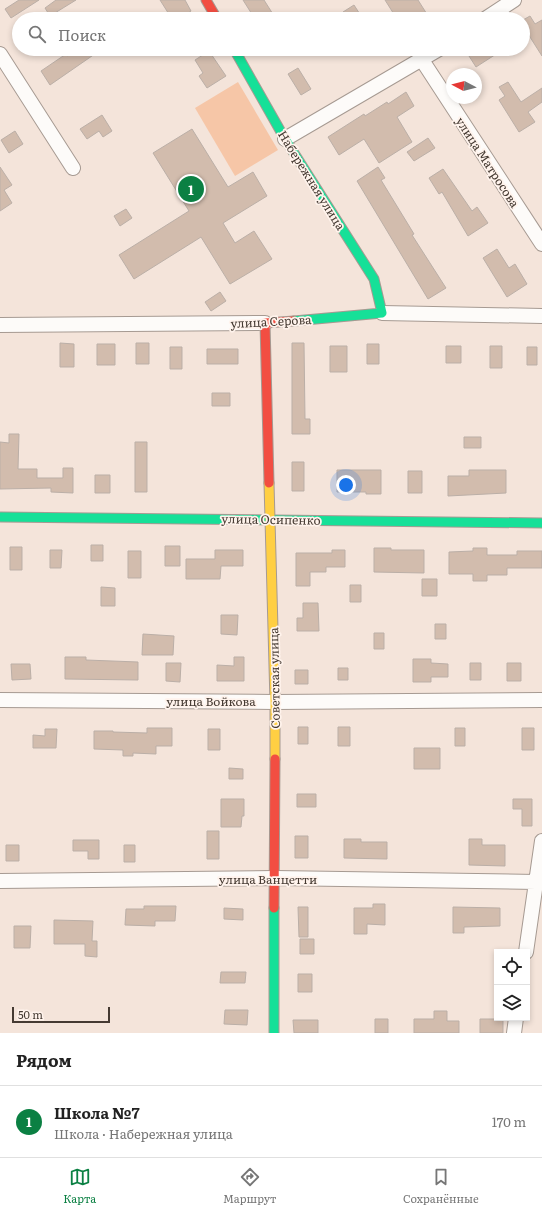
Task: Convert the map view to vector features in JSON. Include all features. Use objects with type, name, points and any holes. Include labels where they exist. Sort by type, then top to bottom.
[{"type":"street","points":[[206,0],[213,12]]},
{"type":"street","points":[[496,12],[514,0]]},
{"type":"street","points":[[0,54],[73,168]]},
{"type":"street","name":"Набережная улица","points":[[238,56],[285,139],[374,278],[382,313]]},
{"type":"street","points":[[285,139],[428,56]]},
{"type":"street","name":"улица Матросова","points":[[422,60],[542,244]]},
{"type":"street","name":"улица Серова","points":[[0,325],[265,323],[382,313],[542,316]]},
{"type":"street","name":"Советская улица","points":[[265,323],[275,702],[274,1033]]},
{"type":"street","name":"улица Осипенко","points":[[0,517],[542,523]]},
{"type":"street","name":"улица Войкова","points":[[0,700],[275,702],[542,700]]},
{"type":"street","points":[[526,949],[542,841]]},
{"type":"street","name":"улица Ванцетти","points":[[0,881],[275,878],[536,882]]},
{"type":"street","points":[[514,1033],[516,1021]]},
{"type":"shaded area","points":[[238,82],[278,150],[235,176],[195,108]]},
{"type":"building","points":[[19,0],[39,0],[20,12],[12,12],[11,18],[5,9]]},
{"type":"building","points":[[56,0],[76,0],[56,12],[48,12],[45,8]]},
{"type":"building","points":[[160,0],[185,0],[191,11],[190,12],[168,12]]},
{"type":"building","points":[[243,0],[264,0],[272,12],[251,12]]},
{"type":"building","points":[[385,0],[418,0],[426,12],[393,12]]},
{"type":"building","points":[[354,5],[358,12],[343,12]]},
{"type":"building","points":[[530,16],[535,24],[542,20],[542,56],[530,37]]},
{"type":"building","points":[[63,56],[92,56],[50,85],[41,71]]},
{"type":"building","points":[[201,56],[212,56],[226,76],[207,88],[199,76],[203,73],[195,60]]},
{"type":"building","points":[[469,56],[493,56],[476,67]]},
{"type":"building","points":[[298,68],[311,89],[301,95],[288,74]]},
{"type":"building","points":[[508,82],[521,102],[542,88],[542,102],[528,112],[535,122],[519,132],[499,100],[505,96],[499,87]]},
{"type":"building","points":[[406,92],[414,106],[397,117],[412,142],[379,163],[364,139],[339,155],[328,137],[364,114],[365,116],[387,102],[388,104]]},
{"type":"building","points":[[102,115],[112,131],[103,137],[99,131],[87,139],[80,129]]},
{"type":"building","points":[[192,129],[228,187],[253,172],[267,196],[223,223],[235,243],[254,231],[272,259],[230,284],[201,237],[134,279],[119,255],[189,211],[153,153]]},
{"type":"building","points":[[15,131],[23,144],[9,153],[1,140]]},
{"type":"building","points":[[428,138],[435,148],[414,161],[407,152]]},
{"type":"building","points":[[0,167],[12,185],[4,190],[12,203],[0,211]]},
{"type":"building","points":[[378,167],[385,178],[381,180],[414,234],[412,235],[446,288],[428,299],[357,181]]},
{"type":"building","points":[[443,169],[472,211],[477,207],[488,223],[468,236],[442,192],[439,194],[429,178]]},
{"type":"building","points":[[126,209],[132,218],[120,226],[114,216]]},
{"type":"building","points":[[497,249],[509,268],[515,264],[527,284],[507,297],[483,258]]},
{"type":"building","points":[[220,292],[226,301],[211,311],[205,302]]},
{"type":"building","points":[[60,343],[74,344],[74,367],[60,367]]},
{"type":"building","points":[[136,343],[149,343],[149,364],[136,364]]},
{"type":"building","points":[[292,343],[304,343],[305,419],[310,419],[310,434],[292,434]]},
{"type":"building","points":[[97,344],[115,344],[115,365],[97,365]]},
{"type":"building","points":[[367,344],[379,344],[379,364],[367,364]]},
{"type":"building","points":[[330,346],[347,346],[347,372],[330,372]]},
{"type":"building","points":[[446,346],[461,346],[461,363],[446,363]]},
{"type":"building","points":[[490,346],[502,346],[502,368],[490,368]]},
{"type":"building","points":[[170,347],[182,347],[182,369],[170,369]]},
{"type":"building","points":[[527,347],[537,347],[537,365],[527,365]]},
{"type":"building","points":[[207,349],[238,349],[238,364],[207,364]]},
{"type":"building","points":[[212,393],[230,393],[230,406],[212,406]]},
{"type":"building","points":[[9,434],[19,434],[18,469],[37,469],[37,478],[63,478],[63,468],[73,468],[73,493],[51,492],[51,488],[0,489],[0,442],[9,443]]},
{"type":"building","points":[[464,437],[481,437],[481,448],[464,448]]},
{"type":"building","points":[[135,442],[147,442],[147,492],[135,492]]},
{"type":"building","points":[[292,462],[304,462],[304,491],[292,491]]},
{"type":"building","points":[[337,470],[381,470],[381,494],[366,494],[366,492],[337,492]]},
{"type":"building","points":[[469,470],[506,470],[506,493],[448,496],[448,476],[469,476]]},
{"type":"building","points":[[408,471],[422,471],[422,493],[408,493]]},
{"type":"building","points":[[95,475],[110,475],[110,493],[95,493]]},
{"type":"building","points":[[91,545],[103,545],[103,561],[91,561]]},
{"type":"building","points":[[165,546],[180,546],[180,566],[165,566]]},
{"type":"building","points":[[10,547],[22,547],[22,570],[10,570]]},
{"type":"building","points":[[374,548],[391,548],[391,550],[424,550],[424,573],[374,572]]},
{"type":"building","points":[[473,548],[487,548],[487,555],[517,555],[517,551],[542,551],[542,568],[507,568],[507,575],[487,575],[487,581],[473,581],[473,574],[449,574],[449,552],[473,551]]},
{"type":"building","points":[[50,550],[62,550],[61,568],[50,568]]},
{"type":"building","points":[[215,550],[243,550],[243,566],[221,566],[220,579],[186,579],[186,559],[215,559]]},
{"type":"building","points":[[332,550],[345,550],[345,567],[326,567],[326,572],[310,572],[310,586],[296,586],[296,553],[332,553]]},
{"type":"building","points":[[128,551],[141,551],[141,578],[128,578]]},
{"type":"building","points":[[422,579],[437,579],[437,596],[422,596]]},
{"type":"building","points":[[350,585],[361,585],[361,602],[350,602]]},
{"type":"building","points":[[101,587],[115,588],[115,606],[101,606]]},
{"type":"building","points":[[303,603],[318,603],[319,631],[297,631],[297,618],[303,618]]},
{"type":"building","points":[[221,615],[238,615],[237,635],[221,634]]},
{"type":"building","points":[[435,624],[446,624],[446,639],[435,639]]},
{"type":"building","points":[[374,633],[384,633],[384,649],[374,649]]},
{"type":"building","points":[[143,634],[174,636],[173,655],[142,655]]},
{"type":"building","points":[[65,657],[86,657],[86,660],[138,662],[138,680],[65,679]]},
{"type":"building","points":[[234,657],[244,657],[244,681],[217,681],[217,665],[234,666]]},
{"type":"building","points":[[413,659],[431,659],[431,663],[448,664],[448,677],[431,677],[431,682],[413,682]]},
{"type":"building","points":[[166,663],[181,663],[180,682],[166,681]]},
{"type":"building","points":[[470,663],[481,663],[481,680],[470,680]]},
{"type":"building","points":[[507,663],[521,663],[521,681],[507,681]]},
{"type":"building","points":[[11,664],[30,664],[31,679],[12,680]]},
{"type":"building","points":[[338,668],[348,668],[348,680],[338,680]]},
{"type":"building","points":[[295,670],[308,670],[308,684],[295,684]]},
{"type":"building","points":[[298,727],[308,727],[308,744],[298,744]]},
{"type":"building","points":[[338,727],[350,727],[350,746],[338,746]]},
{"type":"building","points":[[147,728],[172,728],[172,746],[156,746],[156,754],[133,753],[133,756],[123,756],[123,750],[94,749],[94,731],[147,733]]},
{"type":"building","points":[[455,728],[465,728],[465,746],[455,746]]},
{"type":"building","points":[[522,728],[534,728],[534,750],[522,750]]},
{"type":"building","points":[[45,729],[57,729],[56,748],[33,748],[33,735],[45,736]]},
{"type":"building","points":[[208,729],[220,729],[220,750],[208,750]]},
{"type":"building","points":[[414,748],[440,748],[440,769],[414,769]]},
{"type":"building","points":[[229,768],[243,769],[243,779],[229,779]]},
{"type":"building","points":[[297,794],[316,794],[316,807],[297,807]]},
{"type":"building","points":[[221,799],[244,799],[244,816],[242,816],[241,827],[221,827]]},
{"type":"building","points":[[513,799],[532,799],[532,826],[522,826],[522,809],[513,809]]},
{"type":"building","points":[[207,831],[219,831],[219,859],[207,859]]},
{"type":"building","points":[[295,836],[308,836],[308,858],[295,858]]},
{"type":"building","points":[[344,839],[361,839],[361,842],[387,842],[387,859],[344,858]]},
{"type":"building","points":[[469,839],[482,839],[482,845],[505,845],[505,866],[469,865]]},
{"type":"building","points":[[73,840],[99,840],[99,859],[88,859],[88,851],[73,851]]},
{"type":"building","points":[[6,845],[19,845],[19,861],[6,861]]},
{"type":"building","points":[[124,845],[135,845],[135,862],[124,862]]},
{"type":"building","points":[[373,904],[385,904],[385,925],[367,924],[367,934],[354,934],[354,908],[373,908]]},
{"type":"building","points":[[144,906],[176,906],[175,921],[155,921],[155,926],[125,925],[126,909],[144,909]]},
{"type":"building","points":[[298,907],[308,907],[308,937],[299,937]]},
{"type":"building","points":[[453,907],[500,908],[500,926],[464,927],[464,933],[453,933]]},
{"type":"building","points":[[224,908],[243,909],[243,920],[224,919]]},
{"type":"building","points":[[54,920],[93,921],[92,941],[97,941],[97,957],[85,956],[85,944],[54,944]]},
{"type":"building","points":[[14,926],[31,926],[30,948],[14,948]]},
{"type":"building","points":[[300,939],[314,939],[314,954],[300,954]]},
{"type":"building","points":[[221,972],[246,972],[245,983],[220,983]]},
{"type":"building","points":[[298,974],[312,974],[312,992],[298,992]]},
{"type":"building","points":[[225,1010],[248,1010],[247,1025],[224,1024]]},
{"type":"building","points":[[434,1011],[447,1011],[447,1021],[459,1021],[459,1033],[414,1033],[414,1019],[434,1019]]},
{"type":"building","points":[[375,1019],[388,1019],[388,1033],[375,1033]]},
{"type":"building","points":[[480,1019],[494,1019],[494,1021],[503,1021],[503,1033],[480,1033]]},
{"type":"building","points":[[293,1020],[318,1020],[318,1033],[294,1033]]},
{"type":"traffic: fast","points":[[238,56],[285,139],[374,279],[382,313],[294,321]]},
{"type":"traffic: fast","points":[[0,517],[542,523]]},
{"type":"traffic: fast","points":[[274,908],[274,1033]]},
{"type":"traffic: slow","points":[[269,483],[275,702],[275,759]]},
{"type":"traffic: jam","points":[[206,0],[213,12]]},
{"type":"traffic: jam","points":[[269,483],[265,323],[294,321]]},
{"type":"traffic: jam","points":[[274,908],[275,759]]},
{"type":"place","name":"Школа №7","points":[[191,189]]}]
